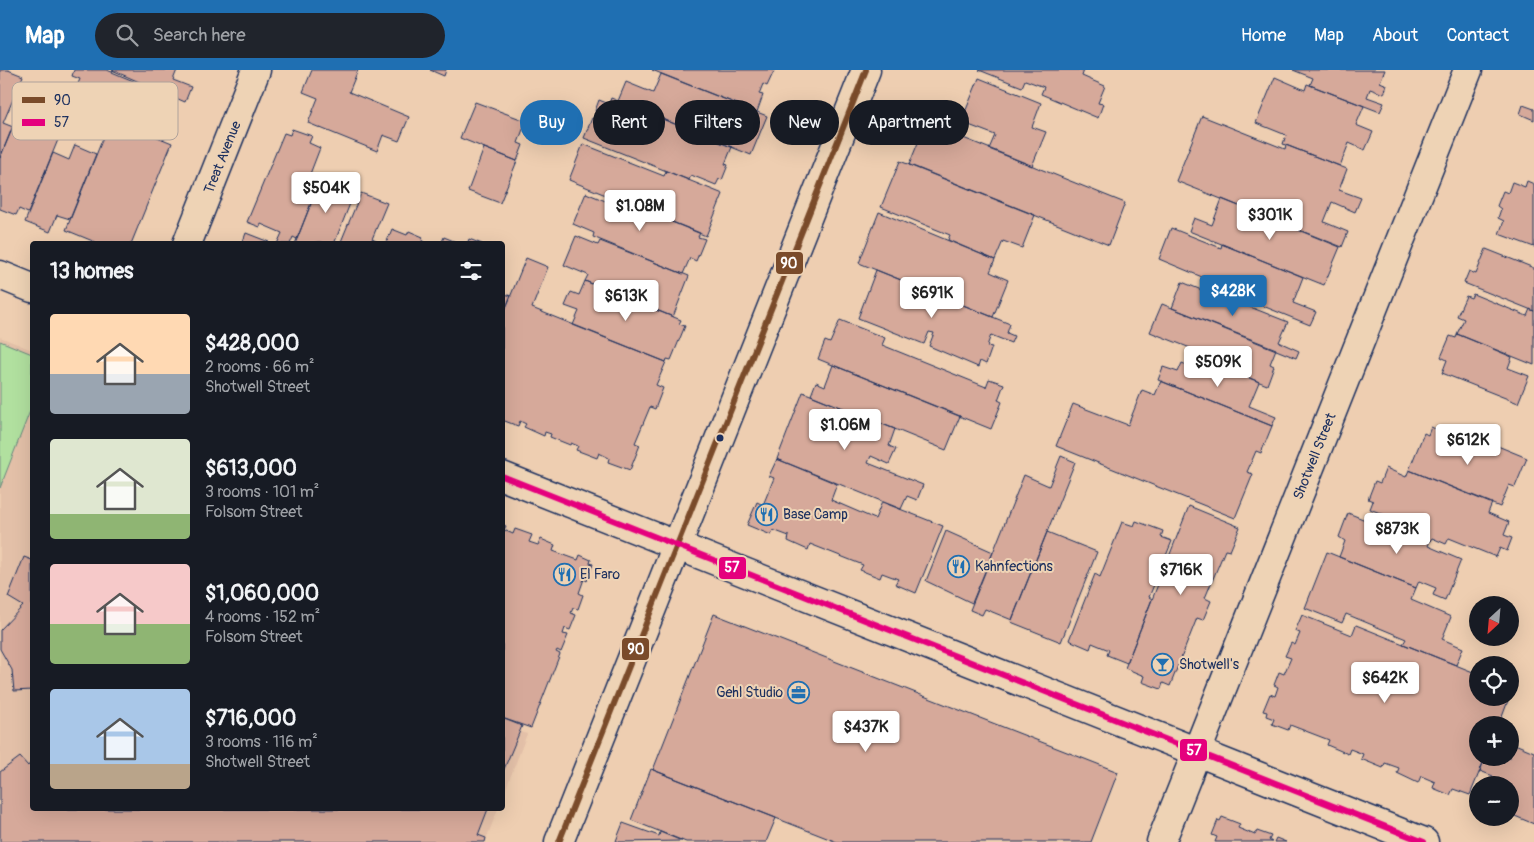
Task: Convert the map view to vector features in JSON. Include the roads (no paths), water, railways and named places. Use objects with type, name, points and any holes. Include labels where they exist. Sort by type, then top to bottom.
[{"type":"street","name":"Treat Avenue","points":[[188,241],[256,70]]},
{"type":"street","points":[[559,842],[866,70]]},
{"type":"street","name":"Shotwell Street","points":[[1161,842],[1468,70]]},
{"type":"street","points":[[0,275],[30,287]]},
{"type":"street","points":[[505,477],[1424,842]]},
{"type":"place","name":"Base Camp","points":[[767,514]]},
{"type":"place","name":"Kahnfections","points":[[959,566]]},
{"type":"place","name":"El Faro","points":[[564,574]]},
{"type":"place","name":"Shotwell's","points":[[1163,664]]},
{"type":"place","name":"Gehl Studio","points":[[799,692]]}]
